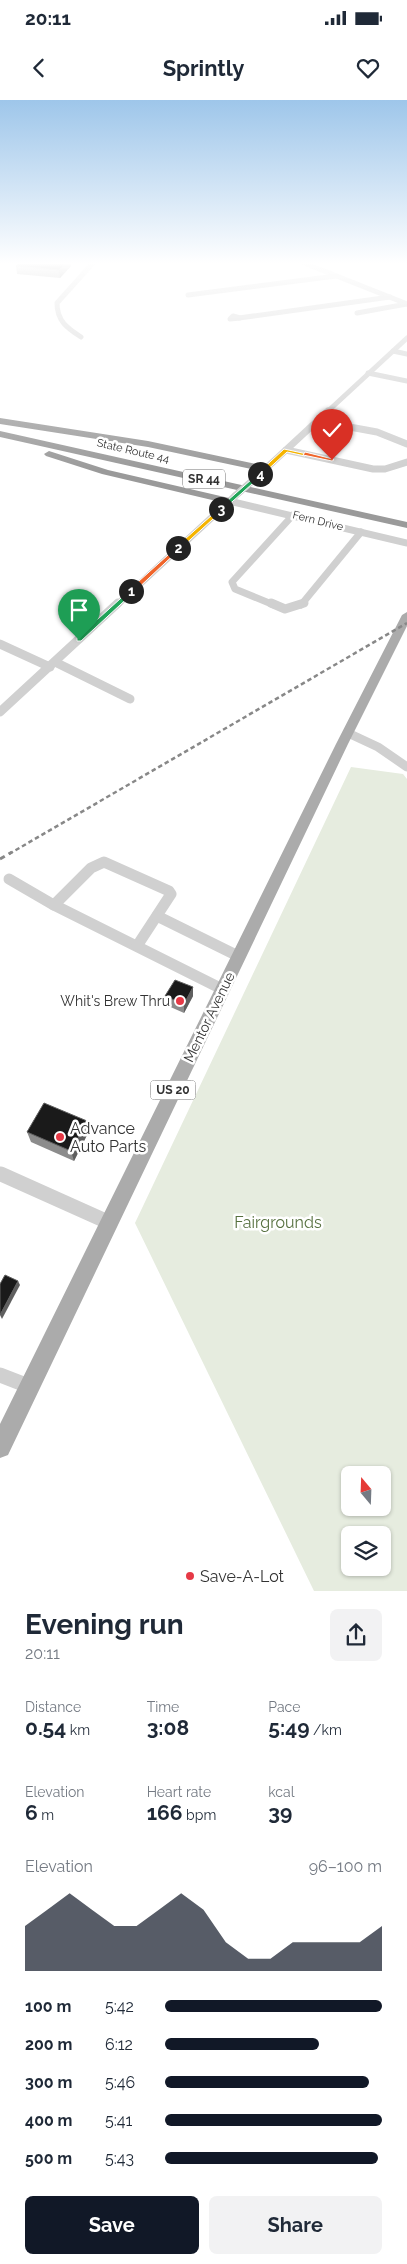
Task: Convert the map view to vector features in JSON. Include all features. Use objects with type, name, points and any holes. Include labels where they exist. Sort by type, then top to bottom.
[{"type":"highway","points":[[0,423],[148,444],[263,471]]},
{"type":"highway","name":"State Route 44","points":[[0,423],[407,515]]},
{"type":"highway","points":[[0,436],[105,472],[232,499]]},
{"type":"highway","name":"State Route 44","points":[[0,436],[407,525]]},
{"type":"main road","name":"Mentor Avenue","points":[[0,1447],[31,1387],[108,1222],[222,988],[407,615]]},
{"type":"street","points":[[76,333],[82,337]]},
{"type":"street","points":[[0,712],[407,338]]},
{"type":"street","points":[[394,350],[407,352]]},
{"type":"street","points":[[368,373],[407,381]]},
{"type":"street","points":[[317,421],[389,435],[407,444]]},
{"type":"street","points":[[286,450],[373,469],[407,462]]},
{"type":"street","name":"Fern Drive","points":[[232,499],[407,543]]},
{"type":"street","points":[[293,515],[232,582],[234,589],[285,609],[297,607],[302,604],[361,532]]},
{"type":"street","points":[[0,644],[52,664],[130,699]]},
{"type":"street","points":[[348,733],[378,747],[407,767]]},
{"type":"street","points":[[54,905],[91,868],[104,862],[170,891],[171,894],[137,946]]},
{"type":"street","points":[[9,879],[54,905],[222,988]]},
{"type":"street","points":[[157,916],[238,956]]},
{"type":"street","points":[[0,1174],[108,1222]]},
{"type":"street","points":[[0,1375],[31,1387]]},
{"type":"green space","name":"Fairgrounds","points":[[351,767],[403,774],[407,779],[407,1591],[314,1591],[135,1223]]},
{"type":"building","points":[[175,980],[193,987],[184,1004],[165,996]]},
{"type":"building","name":"Advance Auto Parts","points":[[44,1103],[87,1121],[71,1151],[27,1132]]},
{"type":"building","points":[[5,1275],[18,1281],[0,1315],[0,1284]]},
{"type":"railway","points":[[9,854],[407,623]]},
{"type":"railway","points":[[0,859],[12,852]]},
{"type":"place","name":"Whit's Brew Thru","points":[[180,1001]]},
{"type":"place","name":"Advance Auto Parts","points":[[60,1137]]},
{"type":"place","name":"Save-A-Lot","points":[[190,1576]]},
{"type":"route","points":[[79,640],[286,450],[332,460]]}]
